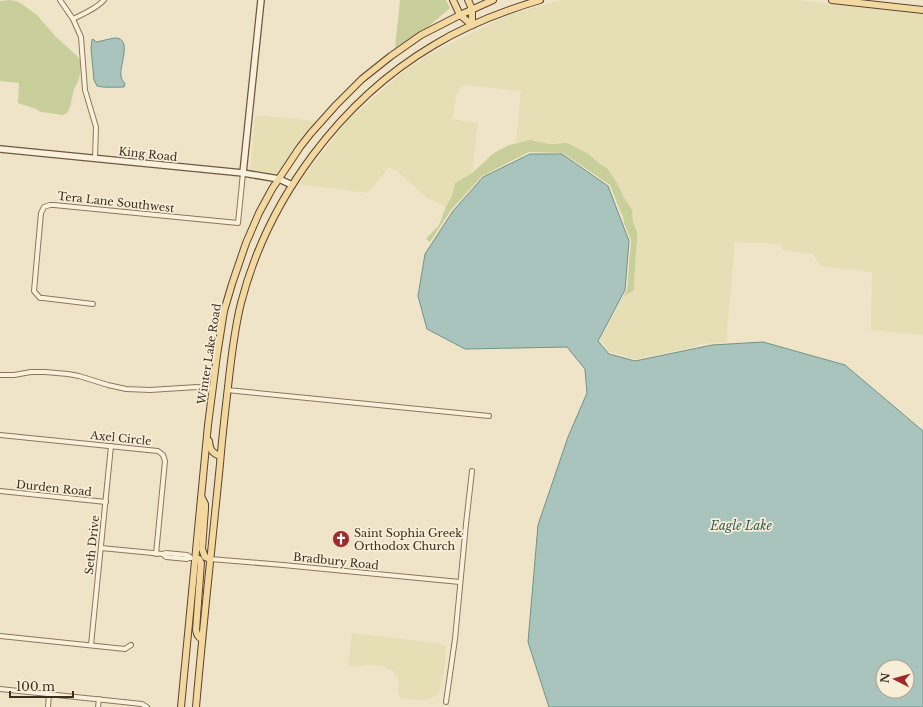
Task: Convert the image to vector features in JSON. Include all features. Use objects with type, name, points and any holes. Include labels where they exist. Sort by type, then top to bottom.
[{"type":"main road","points":[[453,0],[460,15],[472,25]]},
{"type":"main road","points":[[468,0],[472,9],[472,25]]},
{"type":"main road","name":"Winter Lake Road","points":[[181,707],[193,558],[202,496],[217,355],[224,311],[246,243],[257,217],[279,179],[311,133],[362,79],[421,35],[493,0]]},
{"type":"main road","name":"Winter Lake Road","points":[[196,707],[220,456],[235,331],[241,301],[246,286],[258,252],[278,209],[292,185],[312,157],[338,125],[357,105],[400,68],[423,52],[472,25],[540,0]]},
{"type":"main road","points":[[832,0],[923,10]]},
{"type":"main road","points":[[211,407],[210,447],[214,454],[220,456]]},
{"type":"main road","points":[[202,496],[205,504],[202,549],[205,557],[210,559]]},
{"type":"main road","points":[[193,558],[199,559],[201,563],[196,630],[199,638],[202,639]]},
{"type":"street","points":[[60,0],[73,19],[81,37],[85,90],[96,127],[95,158]]},
{"type":"street","points":[[73,19],[101,4],[104,0]]},
{"type":"street","points":[[243,173],[261,0]]},
{"type":"street","name":"King Road","points":[[0,149],[243,173],[279,179],[292,185]]},
{"type":"street","name":"Tera Lane Southwest","points":[[93,304],[40,298],[34,291],[41,213],[45,207],[54,205],[238,223],[243,173]]},
{"type":"street","points":[[0,375],[45,372],[79,376],[126,389],[150,390],[197,387],[213,389]]},
{"type":"street","points":[[227,390],[489,416]]},
{"type":"street","name":"Axel Circle","points":[[0,435],[158,451],[163,455],[165,461],[156,554]]},
{"type":"street","name":"Seth Drive","points":[[91,645],[111,446]]},
{"type":"street","points":[[446,702],[456,625],[472,471]]},
{"type":"street","name":"Durden Road","points":[[0,491],[106,502]]},
{"type":"street","points":[[101,548],[156,554],[166,553],[187,555],[193,558]]},
{"type":"street","name":"Bradbury Road","points":[[210,559],[460,582]]},
{"type":"street","points":[[0,636],[124,648],[131,646]]},
{"type":"street","points":[[0,689],[142,704],[147,707]]},
{"type":"street","points":[[48,707],[49,694]]},
{"type":"street","points":[[98,707],[99,699]]},
{"type":"shaded area","points":[[561,0],[797,0],[923,14],[923,335],[871,330],[872,272],[820,266],[813,254],[782,250],[781,244],[734,242],[726,342],[700,344],[695,347],[635,359],[610,352],[600,340],[623,297],[634,290],[637,232],[633,222],[632,211],[617,183],[607,169],[587,153],[571,145],[562,143],[549,144],[530,140],[516,143],[521,91],[463,85],[456,96],[452,119],[478,123],[472,173],[454,184],[452,196],[446,207],[427,198],[396,170],[388,168],[368,193],[298,184],[347,121],[405,70],[432,53],[508,15]]},
{"type":"shaded area","points":[[255,115],[316,121],[297,144],[275,176],[250,172]]},
{"type":"shaded area","points":[[352,633],[443,644],[446,647],[445,663],[440,690],[438,693],[434,697],[425,700],[403,699],[399,696],[398,676],[394,672],[382,666],[369,665],[348,667]]},
{"type":"green space","points":[[10,0],[19,2],[37,15],[55,36],[80,60],[80,74],[78,82],[74,89],[70,107],[67,113],[63,115],[41,112],[18,103],[19,83],[0,81],[0,1]]},
{"type":"green space","points":[[400,0],[446,0],[450,8],[429,26],[395,48]]},
{"type":"green space","points":[[530,140],[549,144],[567,143],[587,153],[607,168],[632,210],[633,222],[637,232],[634,290],[623,297],[627,290],[631,241],[623,216],[610,185],[563,153],[529,152],[482,176],[451,210],[430,242],[426,239],[439,225],[452,196],[455,183],[472,173],[494,153],[509,145]]},
{"type":"water","points":[[115,38],[120,39],[124,47],[121,78],[125,84],[124,87],[97,86],[94,80],[91,48],[92,40],[93,39],[96,42]]},
{"type":"water","name":"Eagle Lake","points":[[530,154],[562,154],[608,186],[629,241],[625,290],[598,341],[609,354],[635,361],[712,345],[763,342],[845,365],[923,431],[923,707],[549,707],[528,642],[538,525],[568,437],[587,393],[585,369],[567,347],[465,349],[427,329],[418,296],[425,254],[453,211],[483,177]]},
{"type":"place","name":"Saint Sophia Greek Orthodox Church","points":[[341,539]]}]
